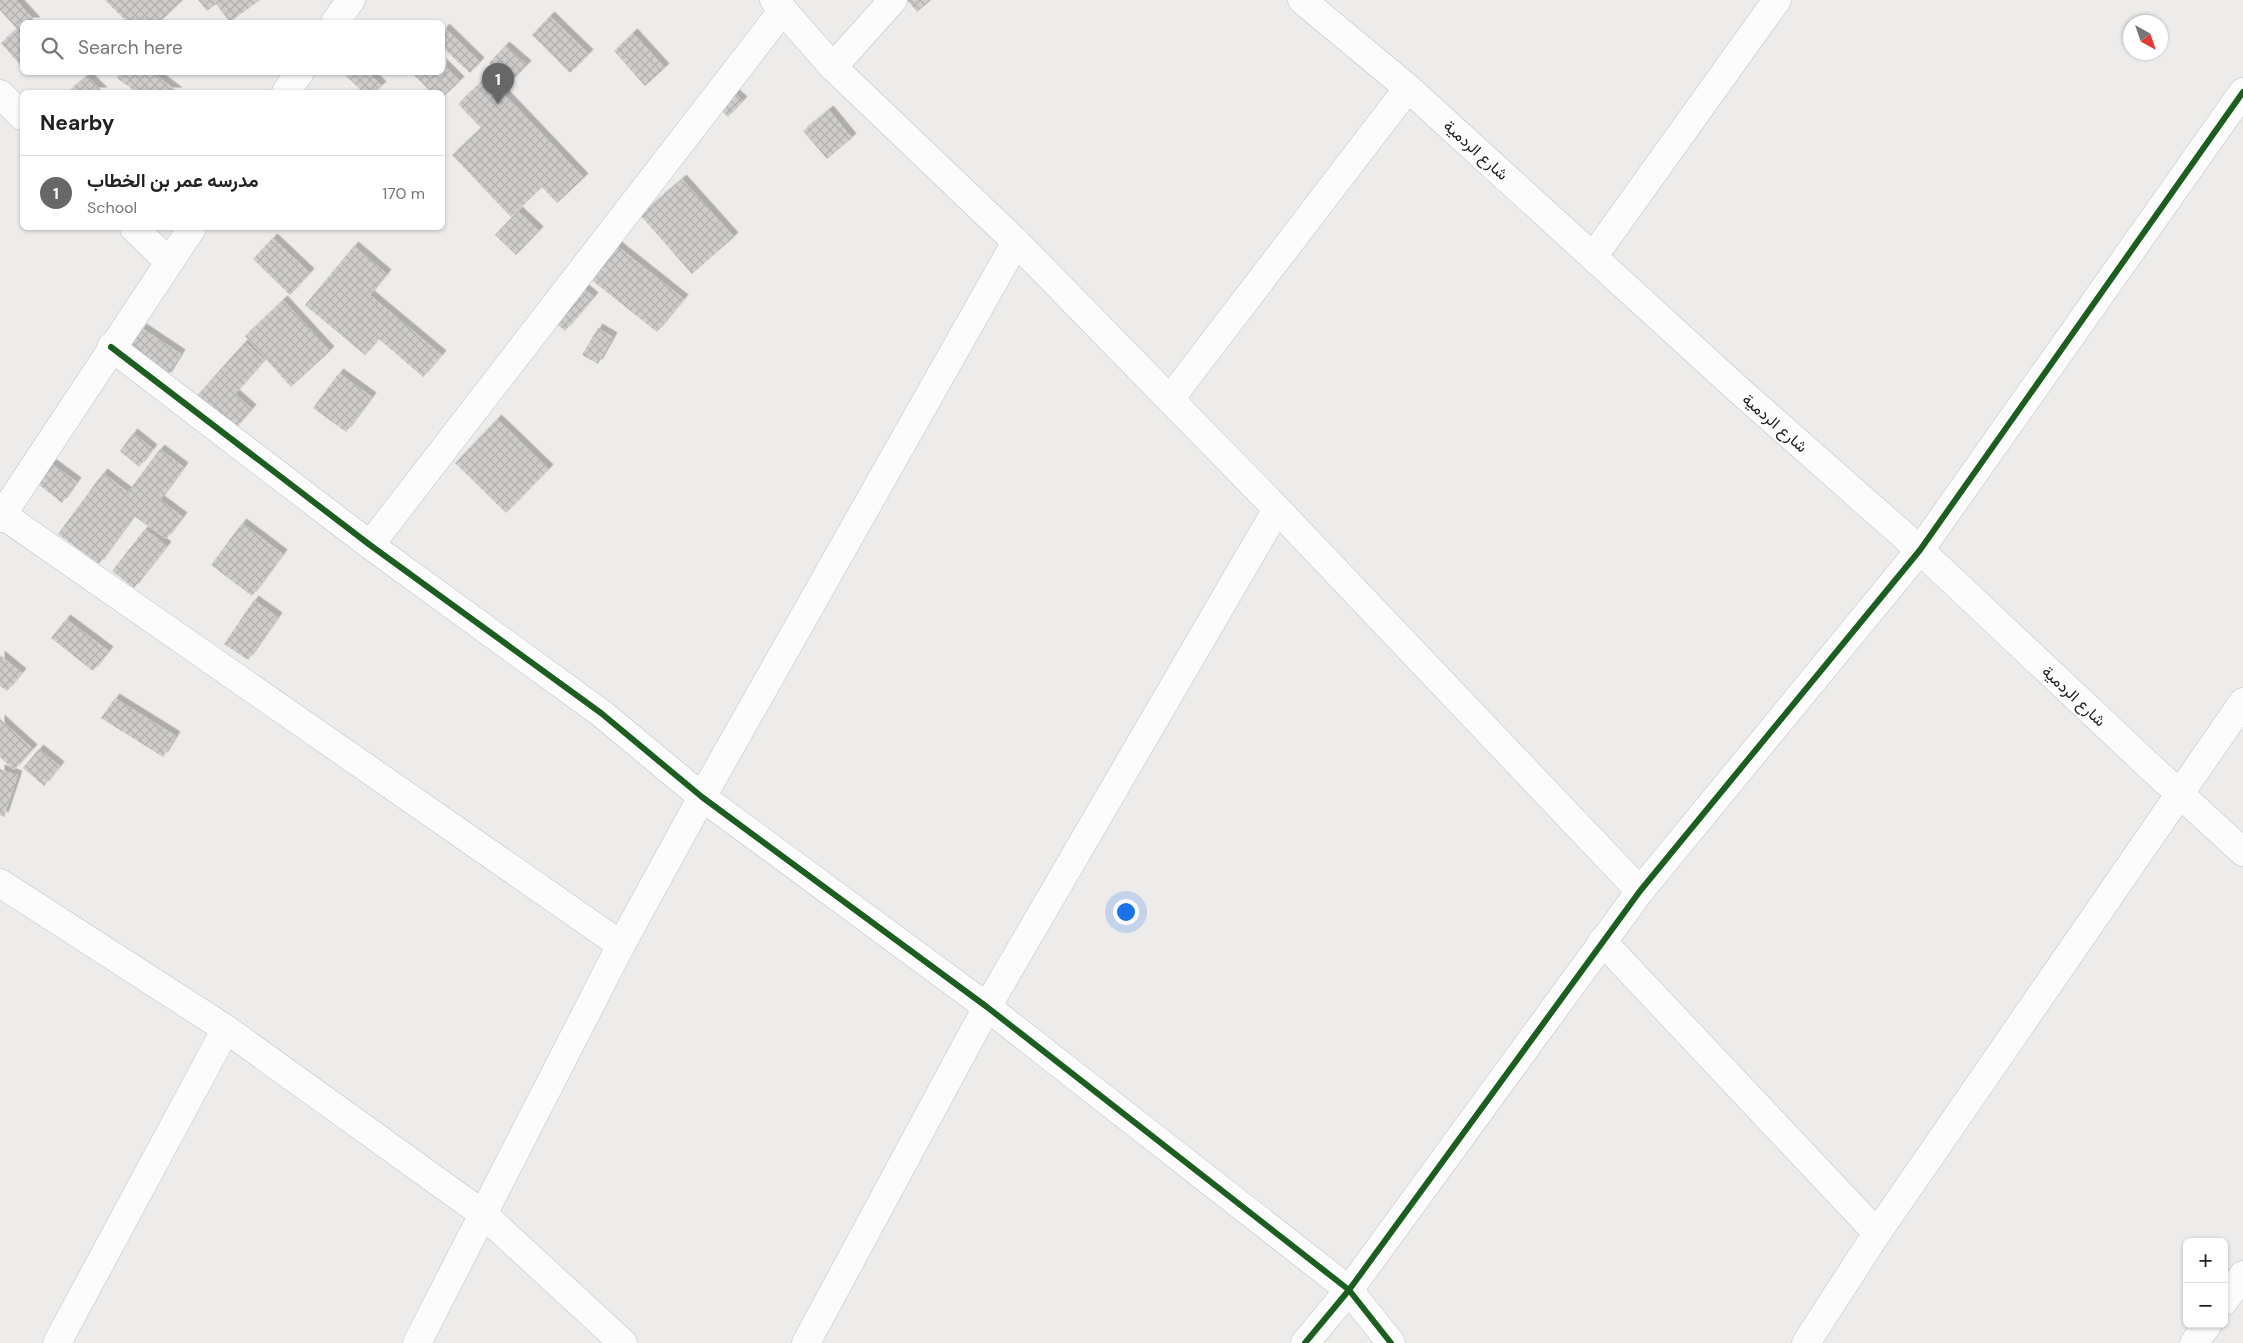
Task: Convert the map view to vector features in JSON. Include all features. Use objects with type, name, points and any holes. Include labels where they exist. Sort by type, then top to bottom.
[{"type":"street","points":[[337,20],[351,0]]},
{"type":"street","points":[[833,66],[894,0]]},
{"type":"street","name":"شارع الردمية","points":[[1302,0],[1408,88],[1741,392],[1920,550],[2243,852]]},
{"type":"street","points":[[1593,257],[1777,0]]},
{"type":"street","points":[[370,545],[779,5],[833,66],[1016,242],[1277,509],[1640,891]]},
{"type":"street","points":[[287,90],[298,75]]},
{"type":"street","points":[[1170,399],[1408,88]]},
{"type":"street","points":[[1305,1343],[1348,1290],[1640,891],[1920,550],[2243,92]]},
{"type":"street","points":[[0,94],[20,114]]},
{"type":"street","points":[[136,230],[168,261]]},
{"type":"street","points":[[191,230],[168,261],[1,515],[621,945]]},
{"type":"street","points":[[417,1343],[621,945],[702,797],[1016,242]]},
{"type":"street","points":[[111,347],[370,545],[601,713],[702,797],[987,1007],[1348,1290],[1391,1343]]},
{"type":"street","points":[[806,1343],[987,1007],[1277,509]]},
{"type":"street","points":[[1806,1343],[1877,1233],[2243,702]]},
{"type":"street","points":[[0,883],[226,1028],[483,1214],[623,1343]]},
{"type":"street","points":[[1602,941],[1877,1233]]},
{"type":"street","points":[[57,1343],[226,1028]]},
{"type":"street","points":[[2228,1296],[2243,1275]]},
{"type":"street","points":[[2194,1343],[2205,1328]]},
{"type":"building","points":[[0,0],[16,0],[34,20],[20,20],[20,65],[1,43],[17,29],[0,10]]},
{"type":"building","points":[[105,0],[183,0],[162,20],[125,20]]},
{"type":"building","points":[[198,0],[260,0],[233,20],[228,20],[216,4],[207,11]]},
{"type":"building","points":[[907,0],[931,0],[917,12]]},
{"type":"building","points":[[550,16],[589,54],[570,73],[532,35]]},
{"type":"building","points":[[445,28],[480,62],[470,73],[445,50]]},
{"type":"building","points":[[633,33],[665,68],[645,86],[614,51]]},
{"type":"building","points":[[505,46],[527,65],[511,82],[489,63]]},
{"type":"building","points":[[445,66],[460,81],[445,95],[445,90],[429,90],[414,75],[445,75]]},
{"type":"building","points":[[119,75],[156,75],[175,90],[133,90],[117,78]]},
{"type":"building","points":[[371,75],[382,86],[377,90],[361,90],[346,76]]},
{"type":"building","points":[[87,76],[101,90],[70,90]]},
{"type":"building","points":[[487,76],[584,178],[557,203],[542,187],[511,217],[452,155],[481,128],[458,104]]},
{"type":"building","points":[[723,83],[743,101],[728,117],[709,98]]},
{"type":"building","points":[[829,110],[852,138],[827,159],[803,131]]},
{"type":"building","points":[[682,179],[734,237],[692,274],[640,215]]},
{"type":"building","points":[[518,211],[539,231],[516,255],[495,235]]},
{"type":"building","points":[[273,238],[310,273],[290,295],[253,259]]},
{"type":"building","points":[[611,241],[684,299],[657,332],[584,274]]},
{"type":"building","points":[[354,246],[387,274],[370,295],[442,355],[423,377],[379,339],[365,355],[305,305]]},
{"type":"building","points":[[569,276],[594,297],[565,331],[540,310]]},
{"type":"building","points":[[283,300],[330,351],[291,387],[245,336]]},
{"type":"building","points":[[142,328],[181,354],[167,377],[127,351]]},
{"type":"building","points":[[598,328],[613,337],[598,364],[582,355]]},
{"type":"building","points":[[245,342],[265,360],[235,394],[252,409],[232,432],[194,399]]},
{"type":"building","points":[[339,373],[372,397],[346,432],[313,408]]},
{"type":"building","points":[[497,419],[549,469],[506,513],[455,463]]},
{"type":"building","points":[[133,433],[153,449],[139,467],[120,451]]},
{"type":"building","points":[[160,449],[184,467],[160,500],[183,517],[166,539],[134,516],[99,564],[58,534],[103,473],[128,492]]},
{"type":"building","points":[[47,460],[77,482],[62,503],[33,480]]},
{"type":"building","points":[[242,523],[283,554],[252,596],[211,565]]},
{"type":"building","points":[[145,529],[167,546],[134,588],[112,571]]},
{"type":"building","points":[[254,600],[278,617],[248,660],[224,644]]},
{"type":"building","points":[[66,619],[109,651],[93,671],[51,638]]},
{"type":"building","points":[[0,655],[22,673],[7,691],[0,686]]},
{"type":"building","points":[[115,698],[176,736],[163,757],[101,718]]},
{"type":"building","points":[[0,719],[33,749],[14,770],[0,757]]},
{"type":"building","points":[[39,749],[60,766],[44,786],[23,768]]},
{"type":"building","points":[[0,769],[18,775],[4,817],[0,815]]},
{"type":"cycle path","points":[[1305,1343],[1349,1290],[1640,891],[1920,550],[2243,92]]},
{"type":"cycle path","points":[[111,347],[370,545],[601,713],[702,797],[987,1007],[1349,1290],[1391,1343]]},
{"type":"place","name":"مدرسه عمر بن الخطاب","points":[[498,104]]}]
